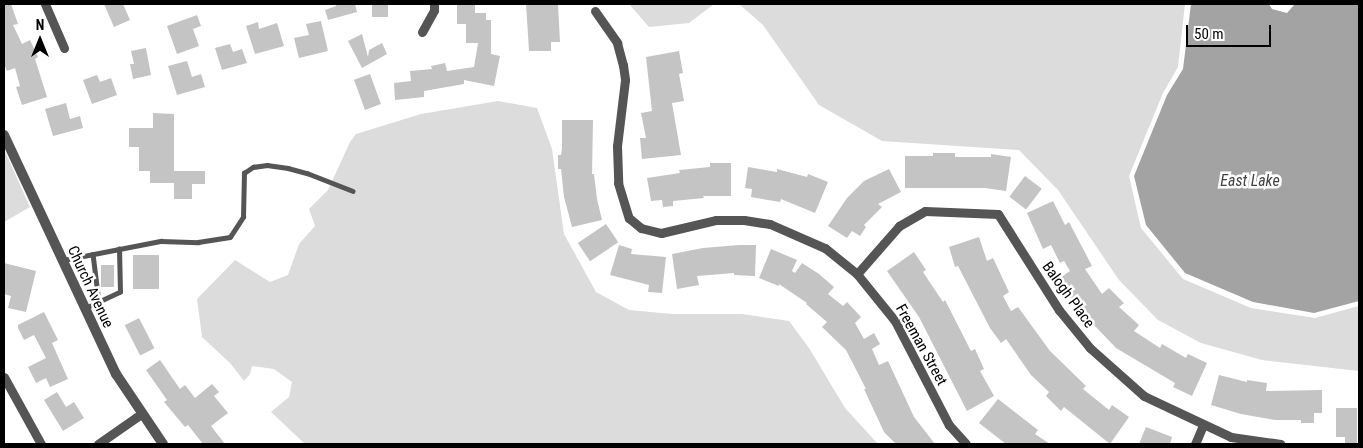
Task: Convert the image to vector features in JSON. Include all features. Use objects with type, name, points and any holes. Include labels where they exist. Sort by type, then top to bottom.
[{"type":"street","points":[[45,4],[64,48]]},
{"type":"street","points":[[422,32],[434,10],[434,4]]},
{"type":"street","name":"Freeman Street","points":[[595,12],[617,43],[623,64],[625,80],[617,146],[617,165],[618,183],[629,218],[641,228],[661,233],[716,220],[744,220],[770,224],[825,248],[857,274],[896,321],[949,425],[966,444]]},
{"type":"street","name":"Church Avenue","points":[[4,135],[116,374],[141,414],[163,444]]},
{"type":"street","name":"Balogh Place","points":[[857,274],[899,226],[925,211],[998,214],[1059,310],[1090,348],[1144,396],[1231,437],[1281,444]]},
{"type":"street","points":[[4,377],[41,444]]},
{"type":"street","points":[[98,444],[141,414]]},
{"type":"street","points":[[1195,444],[1203,425]]},
{"type":"lane","points":[[61,260],[161,241],[198,242],[230,237],[243,217],[244,174],[253,167],[267,165],[297,170],[353,191]]},
{"type":"lane","points":[[84,309],[120,292],[119,249]]},
{"type":"lane","points":[[93,254],[99,302]]},
{"type":"shaded area","points":[[629,4],[714,4],[689,23],[649,27]]},
{"type":"shaded area","points":[[739,4],[1185,4],[1178,67],[1163,93],[1129,176],[1141,228],[1183,279],[1251,308],[1315,318],[1359,306],[1359,371],[1262,360],[1201,343],[1158,320],[1119,280],[1058,190],[1019,150],[882,141],[819,105],[763,25]]},
{"type":"shaded area","points":[[498,101],[537,108],[552,149],[564,234],[596,292],[629,310],[672,314],[742,314],[789,321],[809,348],[845,408],[878,444],[305,444],[271,412],[289,397],[292,382],[274,369],[252,366],[250,374],[244,381],[230,363],[202,337],[197,299],[235,260],[270,282],[288,275],[299,244],[315,226],[309,209],[328,190],[350,142],[356,134],[421,114]]},
{"type":"shaded area","points":[[4,149],[30,207],[4,222]]},
{"type":"water","name":"East Lake","points":[[1191,4],[1269,4],[1272,9],[1287,13],[1295,4],[1359,4],[1359,301],[1314,313],[1253,302],[1185,273],[1146,225],[1134,176],[1167,95],[1183,69]]},
{"type":"building","points":[[4,4],[11,4],[18,24],[13,25],[22,44],[30,40],[38,57],[35,59],[47,97],[22,105],[16,87],[20,86],[15,68],[7,71],[4,64]]},
{"type":"building","points":[[104,4],[123,4],[130,20],[114,27]]},
{"type":"building","points":[[336,4],[355,4],[357,12],[328,20],[325,10],[336,6]]},
{"type":"building","points":[[372,4],[388,4],[388,17],[372,17]]},
{"type":"building","points":[[457,4],[475,4],[475,13],[486,13],[486,20],[491,20],[491,54],[500,56],[494,86],[464,80],[464,84],[424,91],[424,97],[395,100],[394,83],[411,81],[410,71],[432,69],[431,66],[445,63],[447,71],[474,67],[478,43],[466,43],[466,24],[457,24]]},
{"type":"building","points":[[526,4],[558,4],[560,42],[551,42],[551,51],[529,51]]},
{"type":"building","points":[[197,15],[201,26],[193,29],[199,46],[177,54],[167,26]]},
{"type":"building","points":[[321,21],[328,51],[299,58],[294,38],[309,35],[306,24]]},
{"type":"building","points":[[258,22],[259,29],[277,23],[284,46],[255,54],[246,26]]},
{"type":"building","points":[[362,34],[368,57],[369,50],[382,43],[387,54],[362,68],[348,41]]},
{"type":"building","points":[[230,44],[233,52],[242,49],[247,63],[222,70],[215,48]]},
{"type":"building","points":[[146,48],[151,75],[133,79],[130,64],[134,64],[131,51]]},
{"type":"building","points":[[679,51],[683,73],[679,74],[684,101],[672,103],[681,155],[642,159],[640,138],[646,138],[641,113],[652,111],[646,57]]},
{"type":"building","points":[[187,61],[192,77],[201,74],[205,87],[177,95],[168,66]]},
{"type":"building","points":[[370,74],[381,104],[365,110],[354,80]]},
{"type":"building","points":[[97,75],[100,82],[111,78],[117,95],[92,104],[83,80]]},
{"type":"building","points":[[66,103],[70,119],[80,116],[83,128],[53,136],[45,109]]},
{"type":"building","points":[[153,113],[174,114],[174,171],[205,171],[205,184],[192,184],[192,199],[174,199],[174,183],[150,183],[150,171],[139,171],[139,147],[129,147],[129,128],[153,128]]},
{"type":"building","points":[[562,120],[593,120],[592,174],[594,174],[602,220],[572,227],[564,197],[561,169],[558,169],[558,155],[561,155],[562,148]]},
{"type":"building","points":[[933,153],[955,153],[955,157],[991,157],[991,154],[1011,157],[1006,191],[985,188],[905,188],[905,156],[933,156]]},
{"type":"building","points":[[710,163],[731,163],[731,196],[703,196],[704,198],[673,201],[673,206],[663,207],[662,200],[651,201],[647,178],[680,173],[679,170],[710,167]]},
{"type":"building","points":[[748,167],[777,172],[777,169],[807,177],[808,174],[828,182],[815,213],[781,199],[780,202],[751,197],[752,189],[745,188]]},
{"type":"building","points":[[889,169],[901,192],[878,204],[882,207],[864,225],[866,227],[860,236],[852,231],[847,238],[828,226],[847,198],[864,181]]},
{"type":"building","points":[[1025,176],[1042,189],[1026,209],[1009,197]]},
{"type":"building","points":[[1053,201],[1065,225],[1069,222],[1092,266],[1085,269],[1102,294],[1109,288],[1124,303],[1119,307],[1139,325],[1134,331],[1160,348],[1162,344],[1186,358],[1188,354],[1207,363],[1192,396],[1173,387],[1175,383],[1116,348],[1076,306],[1058,279],[1070,271],[1064,261],[1060,263],[1051,245],[1043,249],[1027,213]]},
{"type":"building","points":[[606,224],[618,242],[590,261],[578,243]]},
{"type":"building","points":[[979,237],[987,261],[993,258],[1009,292],[1003,296],[1011,311],[1018,307],[1050,351],[1086,386],[1083,389],[1109,410],[1112,405],[1129,417],[1110,444],[1064,407],[1061,411],[1046,396],[1049,392],[1031,375],[1006,339],[1001,343],[990,328],[958,266],[955,267],[949,247]]},
{"type":"building","points":[[619,245],[632,249],[631,254],[666,257],[662,293],[648,292],[649,285],[610,275]]},
{"type":"building","points":[[756,245],[755,276],[734,275],[734,273],[697,276],[699,285],[677,289],[672,254],[703,248]]},
{"type":"building","points":[[771,249],[797,260],[792,271],[795,273],[802,263],[819,274],[834,287],[828,294],[843,306],[847,302],[861,317],[855,323],[864,339],[874,333],[880,344],[872,349],[879,365],[888,361],[914,417],[935,444],[896,444],[884,432],[864,389],[866,389],[846,350],[822,327],[827,322],[807,303],[779,284],[779,286],[759,278]]},
{"type":"building","points":[[914,252],[926,270],[923,272],[943,302],[945,300],[971,351],[975,349],[984,369],[980,371],[994,396],[967,411],[919,317],[887,271]]},
{"type":"building","points":[[133,255],[159,255],[159,289],[133,289]]},
{"type":"building","points":[[4,263],[36,271],[26,312],[8,308],[11,296],[4,294]]},
{"type":"building","points":[[101,265],[114,265],[114,287],[101,287]]},
{"type":"building","points":[[44,312],[58,340],[52,343],[68,379],[50,387],[46,378],[36,383],[28,367],[46,358],[34,335],[24,340],[18,328],[18,325]]},
{"type":"building","points":[[139,318],[154,348],[140,356],[125,325]]},
{"type":"building","points":[[160,360],[180,389],[185,385],[195,398],[212,384],[219,392],[214,396],[228,413],[211,426],[225,444],[203,444],[188,425],[185,427],[164,402],[167,400],[146,370]]},
{"type":"building","points":[[1219,375],[1247,382],[1247,380],[1267,383],[1266,391],[1322,390],[1322,413],[1314,413],[1314,423],[1301,423],[1301,420],[1275,420],[1241,414],[1211,405]]},
{"type":"building","points":[[57,392],[66,407],[74,402],[84,418],[63,431],[44,400]]},
{"type":"building","points":[[998,399],[1038,430],[1035,434],[1050,444],[1006,444],[979,423]]},
{"type":"building","points":[[1336,408],[1357,408],[1357,444],[1345,444],[1345,437],[1336,437]]},
{"type":"building","points":[[1146,427],[1172,437],[1170,444],[1139,444]]}]
